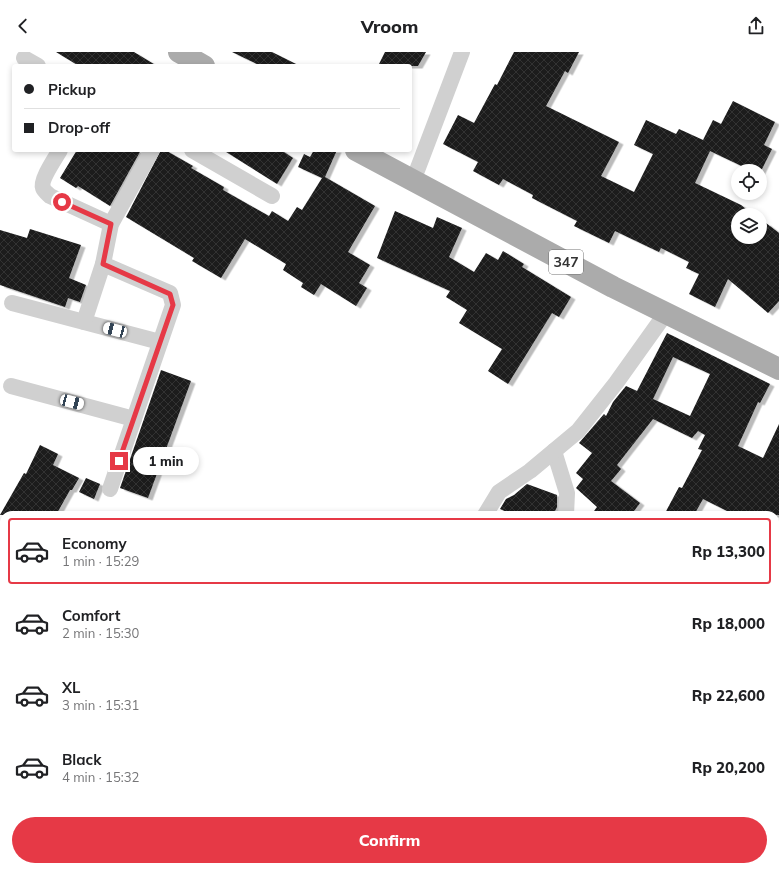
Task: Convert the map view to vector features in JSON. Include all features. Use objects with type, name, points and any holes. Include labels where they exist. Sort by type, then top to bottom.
[{"type":"main road","points":[[180,52],[201,64]]},
{"type":"main road","name":"347","points":[[360,152],[666,313],[779,369]]},
{"type":"street","points":[[413,181],[462,52]]},
{"type":"street","points":[[24,58],[34,64]]},
{"type":"street","points":[[59,152],[50,167],[43,184],[43,189],[50,196],[111,224]]},
{"type":"street","points":[[84,322],[103,264],[111,224],[151,152]]},
{"type":"street","points":[[195,152],[272,196]]},
{"type":"street","points":[[103,264],[170,294],[173,305],[110,489]]},
{"type":"street","points":[[12,303],[160,342]]},
{"type":"street","points":[[487,511],[499,492],[530,471],[578,431],[616,383],[666,313]]},
{"type":"street","points":[[11,386],[134,419]]},
{"type":"street","points":[[554,451],[567,493],[566,511]]},
{"type":"building","points":[[56,52],[134,52],[154,64],[76,64]]},
{"type":"building","points":[[232,52],[272,52],[296,64],[257,64]]},
{"type":"building","points":[[385,52],[426,52],[418,66],[412,66],[412,64],[379,64]]},
{"type":"building","points":[[514,52],[579,52],[568,73],[565,71],[546,106],[619,142],[601,176],[634,192],[653,154],[634,145],[646,120],[676,134],[679,129],[703,140],[713,120],[721,124],[733,101],[775,122],[764,145],[772,149],[764,164],[737,164],[710,151],[695,183],[745,208],[731,208],[731,244],[767,244],[767,224],[779,233],[779,301],[768,313],[728,279],[715,307],[689,294],[699,274],[686,268],[689,262],[661,248],[659,252],[615,231],[609,243],[574,226],[577,221],[532,198],[533,195],[503,179],[499,185],[473,171],[478,162],[443,144],[458,115],[474,123],[495,84],[497,85]]},
{"type":"building","points":[[76,152],[140,152],[110,206],[78,186],[76,188],[60,178]]},
{"type":"building","points":[[160,152],[168,152],[193,166],[191,168],[224,187],[223,190],[269,216],[272,211],[288,221],[297,207],[302,210],[322,178],[298,167],[304,154],[310,157],[313,152],[336,152],[325,177],[375,206],[348,252],[370,265],[359,283],[367,288],[356,306],[321,284],[314,295],[301,287],[303,283],[283,270],[286,264],[245,239],[221,278],[192,261],[194,258],[126,217]]},
{"type":"building","points":[[226,152],[284,152],[293,158],[277,184]]},
{"type":"building","points":[[395,211],[433,228],[437,217],[462,228],[449,257],[474,272],[486,253],[498,260],[503,251],[524,264],[522,267],[571,297],[559,317],[552,313],[508,384],[488,371],[502,349],[459,323],[467,310],[446,297],[450,291],[377,258]]},
{"type":"building","points":[[30,229],[81,245],[69,278],[86,285],[80,302],[68,298],[65,307],[0,285],[0,230],[27,238]]},
{"type":"building","points":[[667,333],[770,384],[760,403],[758,402],[738,446],[763,458],[779,424],[779,511],[727,511],[703,499],[696,511],[666,511],[679,487],[682,488],[702,450],[698,449],[705,435],[698,431],[692,438],[653,419],[617,465],[621,469],[611,481],[640,503],[634,511],[594,511],[597,507],[576,488],[583,479],[576,473],[592,453],[579,443],[604,414],[606,416],[613,402],[626,386],[637,391]],"holes":[[[673,357],[710,374],[690,416],[653,399]]]},
{"type":"building","points":[[161,370],[191,381],[148,498],[120,488]]},
{"type":"building","points":[[40,445],[58,454],[53,465],[79,478],[72,490],[70,490],[58,511],[2,511],[24,473],[26,474]]},
{"type":"building","points":[[86,478],[100,484],[94,499],[79,492]]},
{"type":"building","points":[[527,484],[557,495],[557,507],[555,511],[504,511],[500,509],[506,499],[514,495]]},
{"type":"route","points":[[62,202],[111,224],[103,264],[170,294],[173,305],[119,461]]}]
